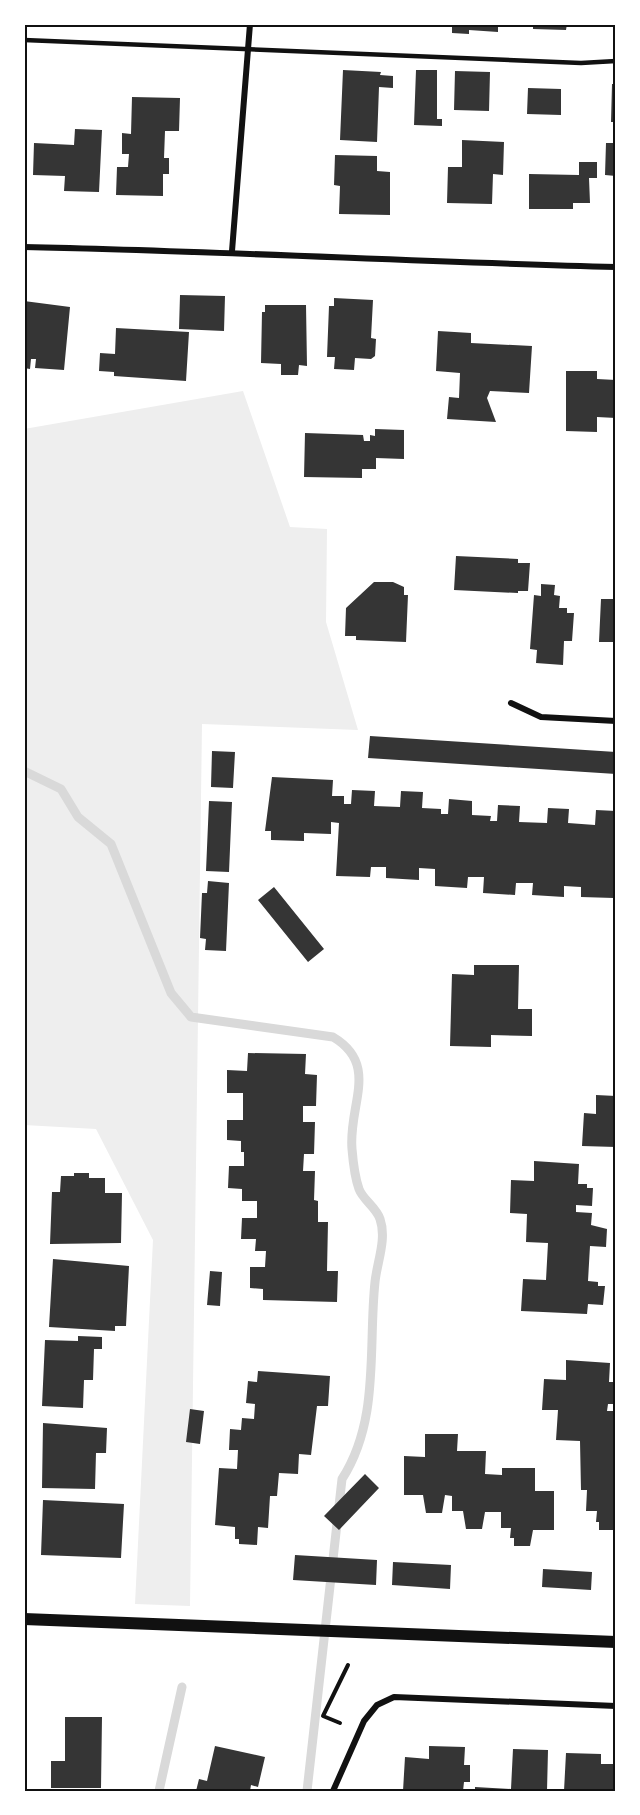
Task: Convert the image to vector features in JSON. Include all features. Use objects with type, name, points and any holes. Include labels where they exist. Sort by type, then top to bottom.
[{"type":"main road","points":[[24,1619],[616,1642]]},
{"type":"street","points":[[232,252],[250,24]]},
{"type":"street","points":[[24,247],[232,252],[416,262],[616,267]]},
{"type":"street","points":[[511,703],[541,717],[616,721]]},
{"type":"street","points":[[333,1791],[364,1721],[377,1705],[394,1697],[616,1706]]},
{"type":"lane","points":[[24,40],[580,63],[616,61]]},
{"type":"path","points":[[340,1724],[323,1716],[348,1665]]},
{"type":"shaded area","points":[[243,391],[290,527],[327,529],[326,622],[358,730],[202,724],[190,1606],[135,1604],[153,1240],[96,1129],[24,1125],[24,429]]},
{"type":"building","points":[[452,24],[498,24],[498,32],[469,30],[469,34],[452,33]]},
{"type":"building","points":[[533,24],[567,24],[566,30],[533,29]]},
{"type":"building","points":[[343,70],[381,72],[380,75],[393,76],[393,88],[379,87],[377,142],[340,140]]},
{"type":"building","points":[[416,70],[437,70],[437,119],[442,119],[442,126],[414,125]]},
{"type":"building","points":[[455,71],[490,72],[489,111],[454,110]]},
{"type":"building","points":[[612,84],[616,84],[616,122],[611,122]]},
{"type":"building","points":[[528,88],[561,89],[561,115],[527,114]]},
{"type":"building","points":[[132,97],[180,98],[179,131],[165,131],[164,158],[169,158],[169,174],[163,174],[163,196],[116,195],[117,167],[128,167],[129,154],[122,154],[122,133],[131,134]]},
{"type":"building","points":[[75,129],[102,130],[99,192],[64,191],[65,176],[33,175],[34,143],[74,145]]},
{"type":"building","points":[[462,140],[504,142],[503,175],[493,174],[492,204],[447,203],[448,167],[462,167]]},
{"type":"building","points":[[606,143],[616,143],[616,176],[605,175]]},
{"type":"building","points":[[335,155],[377,156],[377,171],[390,172],[390,215],[339,214],[340,186],[334,185]]},
{"type":"building","points":[[579,162],[597,162],[597,178],[589,178],[590,203],[573,203],[573,209],[529,209],[529,174],[579,175]]},
{"type":"building","points":[[180,295],[225,296],[224,331],[179,329]]},
{"type":"building","points":[[334,298],[373,300],[371,338],[376,339],[375,356],[371,359],[355,358],[354,370],[334,369],[335,357],[327,357],[329,306],[334,306]]},
{"type":"building","points":[[24,301],[70,307],[64,370],[35,368],[36,359],[31,359],[30,369],[24,368]]},
{"type":"building","points":[[265,305],[306,305],[307,366],[299,365],[298,375],[281,375],[281,364],[261,363],[262,312],[265,312]]},
{"type":"building","points":[[116,328],[189,332],[186,381],[114,376],[114,372],[99,371],[100,353],[115,354]]},
{"type":"building","points":[[438,331],[471,333],[471,343],[532,346],[529,393],[490,391],[487,398],[496,422],[447,419],[449,397],[459,398],[460,373],[436,371]]},
{"type":"building","points":[[566,371],[597,371],[597,379],[616,380],[616,418],[597,417],[597,432],[566,431]]},
{"type":"building","points":[[375,429],[404,430],[404,459],[376,458],[376,469],[362,469],[362,478],[304,477],[305,433],[363,435],[364,441],[370,441],[370,435],[375,436]]},
{"type":"building","points":[[456,556],[518,559],[518,563],[530,563],[528,591],[518,591],[518,593],[454,590]]},
{"type":"building","points":[[374,582],[393,582],[404,587],[404,595],[408,595],[406,642],[356,640],[356,636],[345,636],[346,608]]},
{"type":"building","points":[[541,584],[555,585],[554,595],[560,596],[559,608],[567,608],[567,613],[574,613],[572,641],[564,641],[563,665],[536,663],[537,650],[530,649],[534,595],[541,596]]},
{"type":"building","points":[[613,592],[616,592],[616,642],[599,642],[601,599],[613,599]]},
{"type":"building","points":[[370,736],[616,752],[616,774],[368,758]]},
{"type":"building","points":[[212,751],[235,752],[233,788],[211,787]]},
{"type":"building","points":[[272,777],[333,780],[332,796],[344,796],[344,804],[351,804],[352,790],[375,791],[374,806],[400,807],[401,791],[423,792],[422,808],[441,809],[441,814],[448,814],[449,799],[472,801],[472,815],[491,816],[490,821],[497,821],[498,805],[520,806],[519,822],[547,823],[548,808],[569,809],[568,823],[595,825],[596,810],[616,811],[614,898],[581,897],[581,887],[564,886],[564,897],[532,895],[533,883],[516,883],[515,895],[483,893],[484,877],[468,877],[467,888],[435,886],[435,869],[419,868],[419,880],[386,878],[386,867],[371,867],[370,877],[336,876],[339,823],[331,822],[331,834],[304,833],[304,841],[271,840],[271,831],[265,831]]},
{"type":"building","points":[[209,801],[232,802],[229,872],[206,871]]},
{"type":"building","points":[[208,881],[229,883],[226,951],[205,950],[206,939],[200,938],[202,893],[207,893]]},
{"type":"building","points":[[274,887],[324,949],[308,962],[258,900]]},
{"type":"building","points":[[474,965],[519,965],[518,1009],[532,1009],[532,1036],[491,1035],[491,1047],[450,1046],[452,974],[474,975]]},
{"type":"building","points":[[248,1053],[306,1054],[305,1074],[317,1075],[316,1106],[303,1106],[303,1122],[315,1122],[314,1154],[304,1154],[303,1171],[315,1171],[314,1200],[318,1201],[318,1222],[328,1222],[327,1271],[338,1271],[337,1302],[263,1300],[263,1289],[250,1288],[250,1267],[265,1267],[266,1251],[255,1251],[256,1239],[241,1239],[242,1218],[257,1218],[257,1201],[242,1201],[242,1189],[228,1188],[229,1166],[244,1166],[244,1152],[241,1152],[241,1141],[227,1140],[227,1120],[243,1120],[243,1093],[227,1093],[227,1070],[247,1071]]},
{"type":"building","points":[[596,1095],[616,1096],[616,1147],[582,1146],[584,1113],[596,1114]]},
{"type":"building","points":[[534,1161],[579,1164],[578,1184],[587,1184],[587,1188],[593,1188],[592,1206],[576,1205],[576,1212],[592,1213],[591,1225],[607,1229],[606,1247],[590,1246],[588,1281],[598,1282],[598,1286],[605,1286],[603,1305],[588,1304],[587,1314],[521,1311],[523,1279],[546,1280],[548,1243],[526,1242],[527,1214],[510,1213],[511,1180],[534,1181]]},
{"type":"building","points":[[74,1173],[89,1173],[89,1178],[105,1178],[105,1193],[122,1193],[121,1243],[50,1244],[52,1192],[60,1192],[61,1176],[74,1176]]},
{"type":"building","points":[[53,1259],[129,1266],[126,1326],[115,1326],[115,1331],[49,1327]]},
{"type":"building","points":[[210,1271],[222,1272],[220,1306],[207,1305]]},
{"type":"building","points":[[78,1336],[102,1337],[102,1349],[94,1349],[93,1380],[84,1380],[83,1408],[42,1406],[45,1340],[78,1341]]},
{"type":"building","points":[[566,1360],[610,1363],[609,1382],[616,1382],[616,1404],[608,1404],[607,1411],[616,1411],[616,1530],[599,1530],[599,1522],[596,1522],[597,1511],[586,1511],[587,1490],[581,1490],[580,1441],[556,1440],[558,1410],[542,1410],[544,1379],[566,1380]]},
{"type":"building","points":[[258,1371],[330,1376],[328,1406],[317,1406],[311,1455],[299,1454],[298,1474],[279,1473],[277,1496],[270,1496],[268,1528],[258,1527],[257,1545],[239,1544],[239,1539],[235,1539],[235,1527],[215,1525],[219,1468],[237,1469],[238,1450],[229,1450],[230,1429],[241,1430],[242,1418],[254,1419],[255,1404],[246,1403],[248,1381],[257,1382]]},
{"type":"building","points":[[190,1409],[204,1411],[200,1444],[186,1442]]},
{"type":"building","points":[[43,1423],[107,1428],[106,1453],[96,1453],[95,1489],[42,1488]]},
{"type":"building","points":[[425,1434],[458,1434],[457,1451],[486,1451],[485,1474],[502,1475],[502,1468],[535,1468],[535,1491],[554,1491],[554,1530],[533,1530],[530,1546],[514,1546],[514,1538],[510,1538],[511,1528],[501,1528],[501,1512],[485,1512],[482,1529],[466,1529],[463,1511],[452,1511],[452,1496],[445,1495],[442,1513],[426,1513],[423,1495],[404,1495],[404,1456],[425,1457]]},
{"type":"building","points":[[365,1474],[379,1488],[339,1530],[324,1516]]},
{"type":"building","points":[[43,1500],[124,1504],[121,1558],[41,1555]]},
{"type":"building","points":[[295,1555],[377,1560],[376,1585],[293,1580]]},
{"type":"building","points":[[393,1562],[451,1565],[450,1589],[392,1585]]},
{"type":"building","points":[[543,1569],[592,1572],[591,1590],[542,1587]]},
{"type":"building","points":[[65,1717],[102,1717],[101,1788],[51,1788],[51,1761],[65,1761]]},
{"type":"building","points":[[215,1746],[265,1757],[258,1787],[251,1785],[250,1791],[196,1791],[199,1779],[207,1781]]},
{"type":"building","points":[[429,1746],[465,1747],[464,1765],[470,1765],[470,1782],[464,1782],[463,1791],[403,1791],[405,1757],[429,1759]]},
{"type":"building","points":[[513,1749],[548,1750],[547,1791],[475,1791],[475,1787],[511,1789]]},
{"type":"building","points":[[566,1753],[601,1754],[601,1764],[616,1764],[616,1791],[564,1791]]},
{"type":"waterway","points":[[24,771],[61,789],[78,817],[111,844],[171,993],[191,1017],[333,1037],[347,1048],[355,1060],[359,1073],[352,1133],[354,1169],[361,1193],[380,1219],[382,1242],[375,1282],[367,1408],[354,1456],[342,1479],[307,1791]]},
{"type":"waterway","points":[[159,1791],[182,1687]]}]
